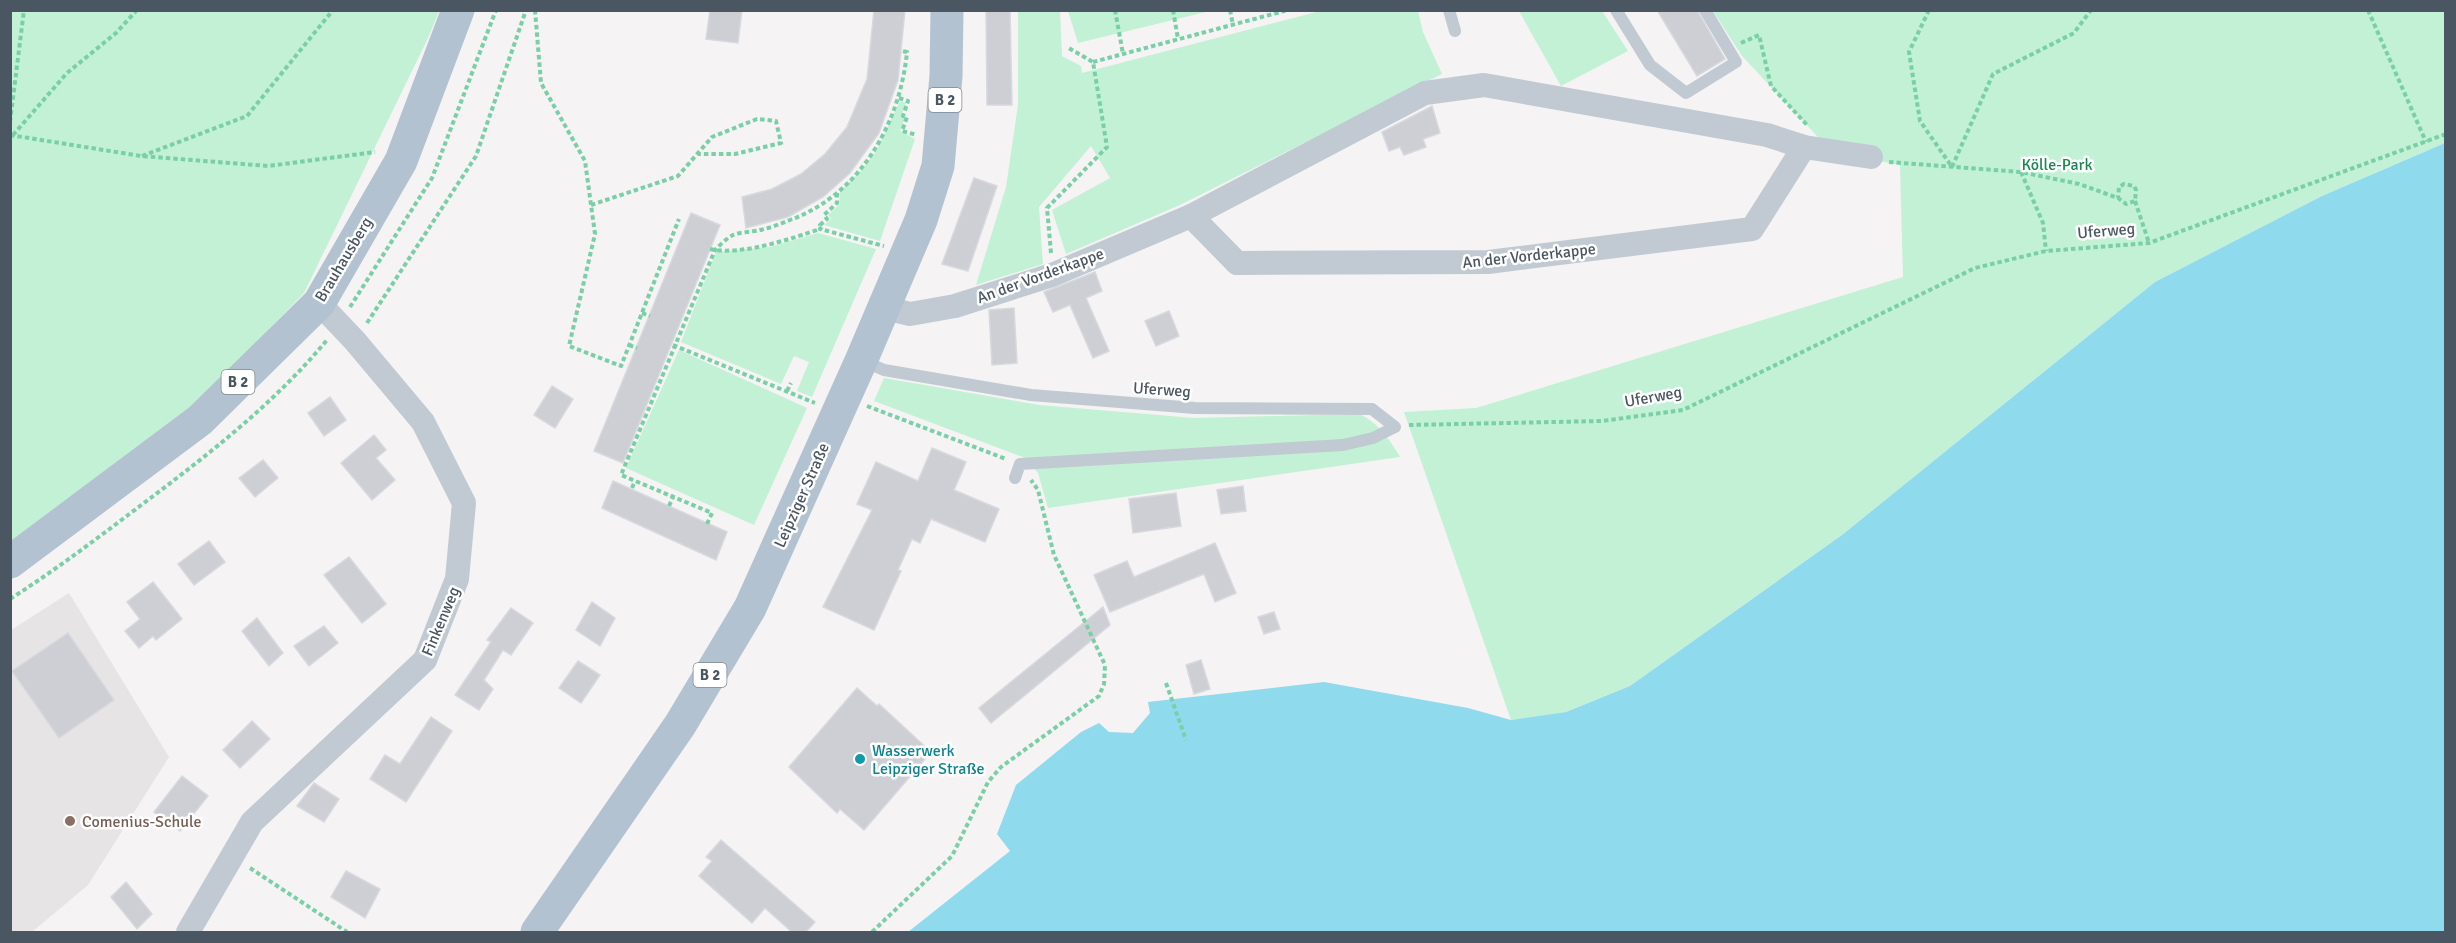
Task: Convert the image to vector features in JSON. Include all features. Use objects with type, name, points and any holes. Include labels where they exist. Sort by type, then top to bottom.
[{"type":"main road","name":"Brauhausberg","points":[[10,562],[200,420],[319,303],[406,148],[458,10]]},
{"type":"main road","name":"Leipziger Straße","points":[[537,933],[680,725],[750,608],[885,308],[921,220],[938,166],[946,76],[948,10]]},
{"type":"street","name":"An der Vorderkappe","points":[[885,308],[910,314],[955,306],[1052,275],[1191,216],[1425,93],[1484,85],[1767,135],[1804,147],[1872,158]]},
{"type":"street","name":"An der Vorderkappe","points":[[1191,216],[1237,263],[1488,262],[1752,229],[1804,147]]},
{"type":"street","name":"Finkenweg","points":[[188,933],[252,822],[425,660],[458,579],[464,503],[423,422],[355,341],[319,303]]},
{"type":"lane","points":[[1449,10],[1455,31]]},
{"type":"lane","points":[[1616,10],[1650,65],[1686,93],[1736,62],[1706,10]]},
{"type":"lane","name":"Uferweg","points":[[861,361],[884,370],[1031,395],[1195,408],[1372,409],[1395,428]]},
{"type":"lane","points":[[1015,478],[1020,464],[1343,445],[1373,438],[1395,428]]},
{"type":"path","points":[[10,122],[24,10]]},
{"type":"path","points":[[12,135],[67,74],[116,33],[137,10]]},
{"type":"path","points":[[141,156],[247,116],[333,10]]},
{"type":"path","points":[[355,341],[476,156],[526,10]]},
{"type":"path","points":[[534,10],[541,83],[585,161],[595,234],[569,346],[621,366],[679,219]]},
{"type":"path","points":[[1115,10],[1123,54]]},
{"type":"path","points":[[1173,10],[1178,39]]},
{"type":"path","points":[[1230,10],[1233,25]]},
{"type":"path","points":[[1068,47],[1093,62],[1288,10]]},
{"type":"path","points":[[1929,10],[1909,52],[1920,121],[1952,166]]},
{"type":"path","points":[[1952,166],[1993,74],[2074,33],[2091,10]]},
{"type":"path","points":[[2368,10],[2426,142]]},
{"type":"path","points":[[1744,41],[1759,35],[1771,86],[1832,152]]},
{"type":"path","points":[[707,524],[711,513],[621,475],[651,399],[713,249],[733,235],[770,228],[793,219],[837,192],[874,152],[899,98],[907,52],[902,51]]},
{"type":"path","points":[[1052,275],[1047,208],[1107,147],[1093,62]]},
{"type":"path","points":[[899,98],[908,101],[903,116],[907,117],[902,130]]},
{"type":"path","points":[[591,205],[678,176],[712,137],[758,119],[776,121],[781,143],[735,154],[698,154]]},
{"type":"path","name":"Uferweg","points":[[1395,428],[1415,424],[1602,421],[1683,410],[1975,268],[2046,251],[2149,243],[2445,134]]},
{"type":"path","points":[[12,135],[141,156],[268,166],[406,148]]},
{"type":"path","points":[[1872,158],[1900,165],[1952,166],[2021,172],[2079,184],[2118,198],[2126,204],[2135,201]]},
{"type":"path","points":[[2021,172],[2043,223],[2046,251]]},
{"type":"path","points":[[2118,198],[2119,187],[2128,184],[2136,190],[2135,201],[2149,243]]},
{"type":"path","points":[[819,229],[827,219],[824,215],[837,203],[837,192]]},
{"type":"path","points":[[713,249],[769,244],[819,229],[907,252]]},
{"type":"path","points":[[642,313],[650,316]]},
{"type":"path","points":[[636,329],[644,332]]},
{"type":"path","points":[[629,345],[637,348]]},
{"type":"path","points":[[674,346],[838,412]]},
{"type":"path","points":[[787,391],[791,383]]},
{"type":"path","points":[[872,933],[952,856],[988,782],[1000,767],[1099,696],[1104,684],[1105,664],[1054,555],[1038,490],[1020,464],[891,416]]},
{"type":"path","points":[[632,488],[635,481]]},
{"type":"path","points":[[669,506],[673,497]]},
{"type":"path","points":[[1166,683],[1186,740]]},
{"type":"path","points":[[232,856],[346,933]]},
{"type":"shaded area","name":"Comenius-Schule","points":[[69,593],[169,757],[88,885],[32,932],[11,932],[11,630]]},
{"type":"green space","points":[[1068,10],[1210,11],[1078,43]]},
{"type":"green space","points":[[11,11],[439,11],[304,293],[198,402],[11,543]]},
{"type":"green space","points":[[1018,11],[1060,11],[1062,56],[1081,66],[1082,73],[1320,11],[1418,11],[1423,32],[1442,74],[1180,205],[1066,254],[1052,210],[1110,178],[1091,146],[1039,207],[1043,264],[976,285],[1006,187],[1018,105]]},
{"type":"green space","points":[[1519,11],[1602,11],[1628,51],[1561,86]]},
{"type":"green space","name":"Kölle-Park","points":[[1713,11],[2445,11],[2445,143],[2322,196],[2155,282],[1842,535],[1630,686],[1566,712],[1511,720],[1404,412],[1476,408],[1903,277],[1900,165],[1832,152],[1742,56]]},
{"type":"green space","points":[[900,101],[906,103],[901,116],[905,118],[900,131],[915,139],[880,241],[824,225],[831,219],[828,215],[839,205],[840,191],[862,170],[877,150]]},
{"type":"green space","points":[[818,233],[876,249],[812,397],[797,391],[809,362],[794,356],[781,384],[681,342],[716,252],[770,247]]},
{"type":"green space","points":[[679,350],[807,408],[754,525],[626,468]]},
{"type":"green space","points":[[884,378],[1039,405],[1194,418],[1359,414],[1378,427],[1400,457],[1048,508],[1038,473],[1025,458],[874,401]]},
{"type":"water","points":[[2445,143],[2445,932],[908,932],[1010,851],[997,834],[1016,785],[1081,732],[1099,723],[1109,732],[1133,733],[1150,713],[1148,702],[1324,682],[1468,708],[1511,720],[1566,712],[1630,686],[1842,535],[2155,282],[2322,196]]},
{"type":"building","points":[[710,10],[742,10],[738,43],[706,39]]},
{"type":"building","points":[[874,10],[905,10],[898,80],[879,133],[850,173],[823,197],[788,217],[746,228],[742,197],[772,189],[801,174],[825,154],[847,127],[867,79]]},
{"type":"building","points":[[986,10],[1010,10],[1012,105],[987,105]]},
{"type":"building","points":[[1657,10],[1697,10],[1725,59],[1697,76]]},
{"type":"building","points":[[1432,106],[1440,133],[1423,139],[1426,147],[1404,155],[1400,147],[1389,151],[1382,132]]},
{"type":"building","points":[[974,178],[997,186],[968,271],[942,264]]},
{"type":"building","points":[[691,213],[720,225],[623,463],[594,451]]},
{"type":"building","points":[[1095,272],[1102,291],[1086,298],[1109,351],[1093,358],[1070,305],[1053,312],[1044,292]]},
{"type":"building","points":[[1014,308],[1017,363],[992,365],[989,310]]},
{"type":"building","points":[[1169,311],[1179,336],[1156,346],[1145,321]]},
{"type":"building","points":[[552,386],[573,399],[555,428],[534,415]]},
{"type":"building","points":[[330,397],[346,420],[324,436],[308,413]]},
{"type":"building","points":[[374,435],[386,450],[376,458],[395,480],[372,500],[341,463]]},
{"type":"building","points":[[932,448],[966,462],[954,490],[999,509],[985,542],[931,519],[920,543],[912,539],[898,570],[901,571],[874,630],[823,607],[872,510],[857,504],[876,462],[918,481]]},
{"type":"building","points":[[263,460],[278,478],[255,497],[239,478]]},
{"type":"building","points":[[613,481],[727,532],[716,560],[602,508]]},
{"type":"building","points":[[1243,486],[1246,511],[1221,514],[1217,490]]},
{"type":"building","points":[[1176,493],[1181,526],[1133,533],[1129,499]]},
{"type":"building","points":[[209,541],[225,562],[194,585],[178,564]]},
{"type":"building","points":[[1215,543],[1236,593],[1215,602],[1204,574],[1110,612],[1094,575],[1127,561],[1134,577]]},
{"type":"building","points":[[349,557],[386,604],[362,623],[324,575]]},
{"type":"building","points":[[153,582],[182,619],[156,640],[153,636],[139,648],[125,631],[140,619],[127,602]]},
{"type":"building","points":[[592,602],[615,618],[600,646],[576,630]]},
{"type":"building","points":[[1103,607],[1110,625],[991,723],[979,708]]},
{"type":"building","points":[[511,608],[533,623],[511,655],[503,650],[484,680],[493,689],[479,710],[455,695],[491,642],[487,640]]},
{"type":"building","points":[[1274,612],[1280,629],[1264,634],[1258,617]]},
{"type":"building","points":[[257,618],[283,653],[269,666],[242,631]]},
{"type":"building","points":[[324,626],[338,643],[309,666],[294,646]]},
{"type":"building","points":[[68,633],[114,700],[59,738],[12,671]]},
{"type":"building","points":[[1201,660],[1210,689],[1194,694],[1186,665]]},
{"type":"building","points":[[578,661],[600,675],[581,703],[559,688]]},
{"type":"building","name":"Wasserwerk Leipziger Straße","points":[[857,688],[877,706],[879,704],[931,752],[864,830],[840,809],[837,813],[789,767]]},
{"type":"building","points":[[431,717],[452,731],[406,802],[370,779],[385,755],[400,764]]},
{"type":"building","points":[[252,721],[270,739],[240,768],[223,750]]},
{"type":"building","points":[[182,776],[208,796],[180,831],[154,812]]},
{"type":"building","points":[[314,783],[339,799],[324,822],[297,806]]},
{"type":"building","points":[[721,840],[815,922],[805,933],[793,933],[765,908],[752,923],[699,876],[712,861],[706,857]]},
{"type":"building","points":[[346,871],[380,889],[365,918],[331,897]]},
{"type":"building","points":[[126,882],[152,914],[137,929],[111,897]]},
{"type":"place","name":"Wasserwerk Leipziger Straße","points":[[860,759]]},
{"type":"place","name":"Comenius-Schule","points":[[70,821]]}]
